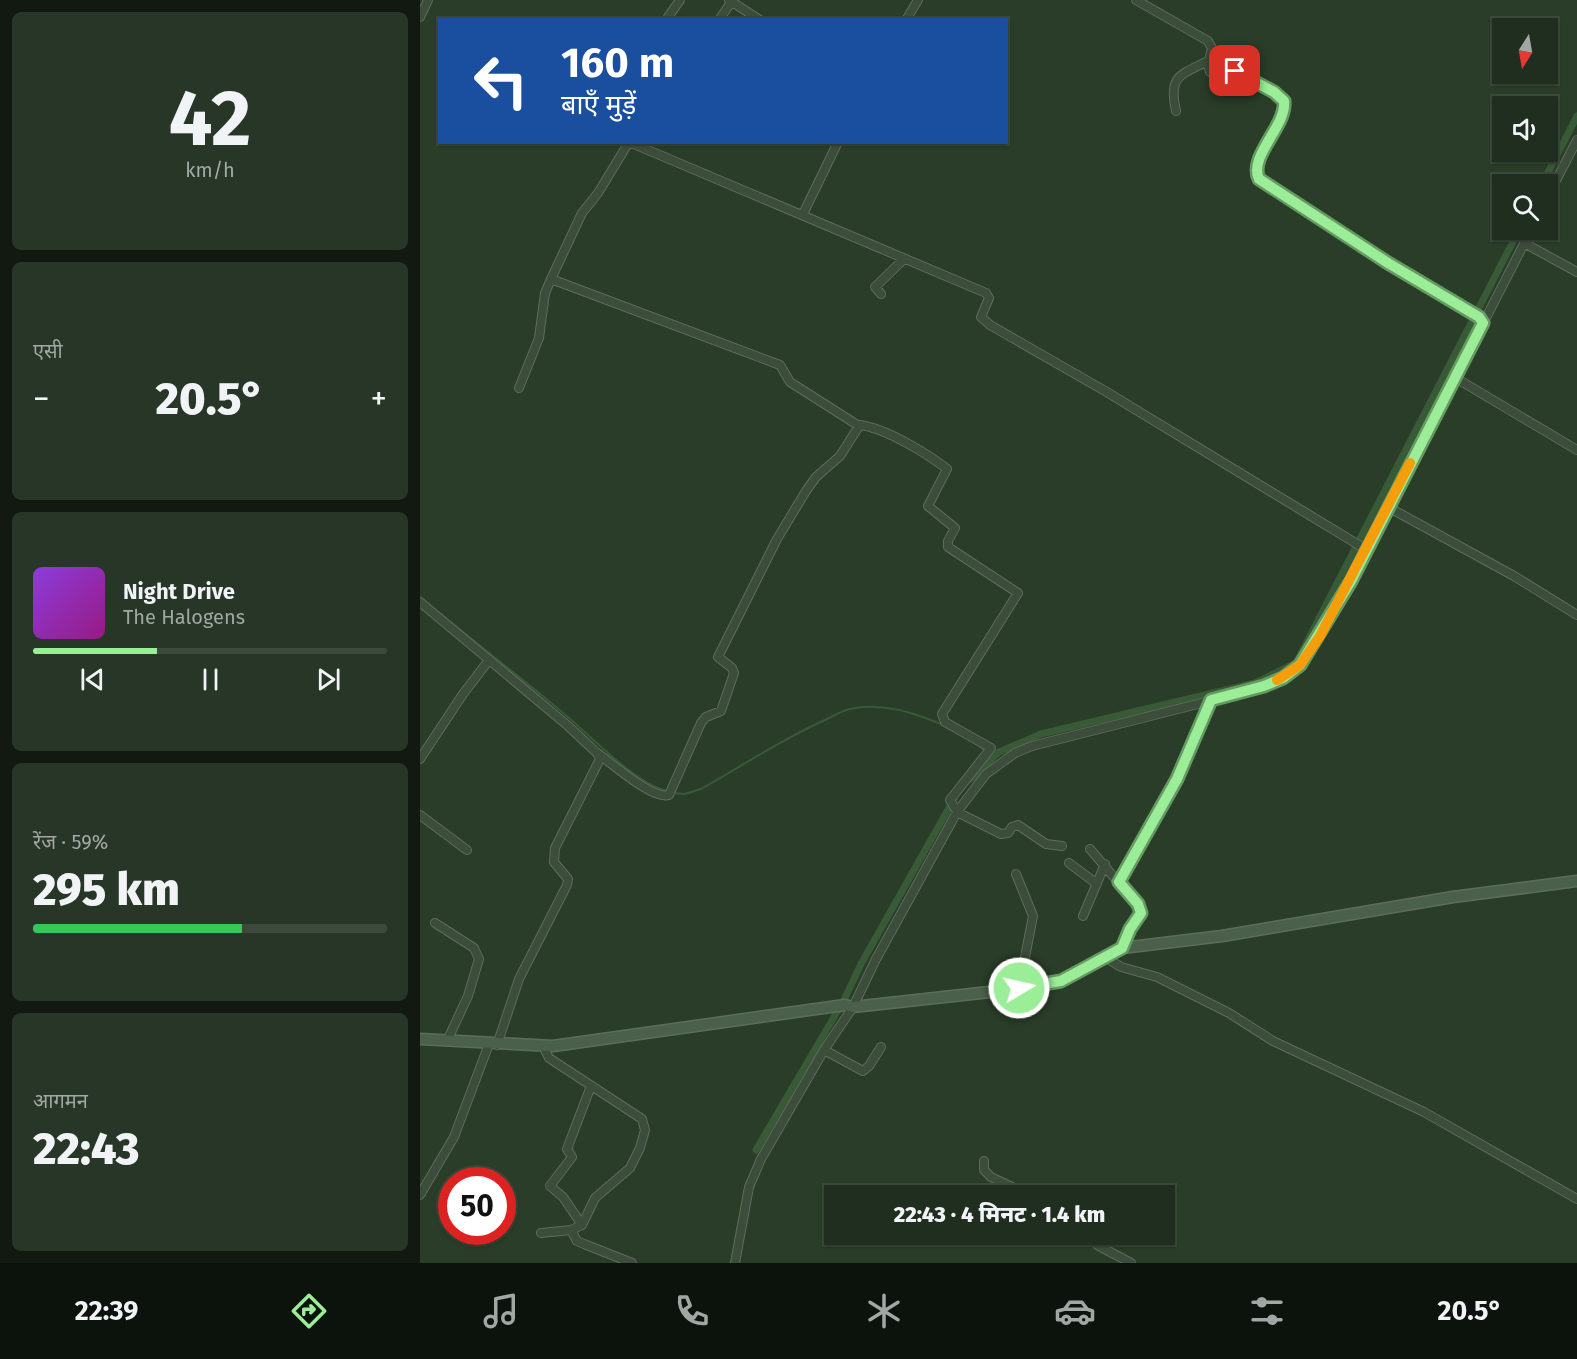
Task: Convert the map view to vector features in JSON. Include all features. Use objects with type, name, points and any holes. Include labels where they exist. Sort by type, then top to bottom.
[{"type":"main road","points":[[420,1039],[493,1045],[543,1046],[845,1006],[1019,988],[1061,981],[1122,948],[1222,936],[1453,897],[1577,881]]},
{"type":"street","points":[[420,16],[428,0]]},
{"type":"street","points":[[668,17],[680,0]]},
{"type":"street","points":[[907,18],[918,0]]},
{"type":"street","points":[[1136,0],[1208,41],[1212,48],[1208,68],[1214,75],[1226,79],[1232,72],[1239,72],[1284,101],[1281,118],[1257,164],[1259,179],[1478,318]]},
{"type":"street","points":[[720,18],[731,1],[757,18]]},
{"type":"street","points":[[1176,111],[1172,95],[1174,82],[1184,73],[1208,61]]},
{"type":"street","points":[[1558,177],[1577,140]]},
{"type":"street","points":[[519,388],[538,338],[545,293],[551,279],[582,213],[598,193],[628,144]]},
{"type":"street","points":[[634,144],[986,293],[988,298],[981,317],[990,325],[1364,547]]},
{"type":"street","points":[[803,214],[837,144]]},
{"type":"street","points":[[954,806],[986,774],[1015,753],[1032,746],[1257,689],[1297,669],[1320,636],[1364,547],[1388,507],[1454,377],[1478,318],[1526,240]]},
{"type":"street","points":[[1524,243],[1577,272]]},
{"type":"street","points":[[881,294],[875,287],[904,259]]},
{"type":"street","points":[[551,279],[780,364],[790,382],[859,424],[868,425],[947,469],[928,506],[955,528],[948,541],[948,547],[1018,593],[942,717],[945,722],[990,745],[988,754],[954,806],[875,961],[845,1006],[824,1050],[755,1171],[743,1212],[735,1263]]},
{"type":"street","points":[[1454,377],[1577,450]]},
{"type":"street","points":[[420,602],[597,753],[644,787],[662,796],[670,793],[701,723],[706,717],[721,711],[734,673],[718,657],[754,583],[806,491],[816,477],[840,456],[858,431],[859,424]]},
{"type":"street","points":[[1388,507],[1514,576],[1577,615]]},
{"type":"street","points":[[420,759],[489,660]]},
{"type":"street","points":[[1119,882],[1177,779],[1211,700]]},
{"type":"street","points":[[420,1195],[454,1137],[519,980],[567,885],[568,879],[554,862],[555,848],[600,763],[597,753]]},
{"type":"street","points":[[954,806],[1001,834],[1008,833],[1012,827],[1018,825],[1046,844],[1062,846]]},
{"type":"street","points":[[420,815],[467,850]]},
{"type":"street","points":[[1090,849],[1138,904],[1141,913],[1130,929],[1122,948]]},
{"type":"street","points":[[1069,863],[1097,884]]},
{"type":"street","points":[[1083,916],[1105,864]]},
{"type":"street","points":[[1016,874],[1033,916],[1019,988]]},
{"type":"street","points":[[435,923],[474,948],[479,959],[468,996],[447,1041]]},
{"type":"street","points":[[1105,957],[1121,966],[1157,977],[1229,1013],[1273,1041],[1424,1112],[1577,1199]]},
{"type":"street","points":[[541,1233],[571,1230],[582,1225],[595,1198],[630,1168],[640,1148],[645,1130],[642,1119],[549,1059],[543,1046]]},
{"type":"street","points":[[824,1050],[863,1071],[881,1047]]},
{"type":"street","points":[[582,1225],[563,1197],[550,1186],[572,1157],[567,1149],[591,1086]]},
{"type":"street","points":[[984,1161],[984,1170],[991,1177],[1008,1185]]},
{"type":"street","points":[[571,1230],[577,1240],[584,1244],[632,1263]]},
{"type":"street","points":[[1097,1245],[1131,1263]]},
{"type":"waterway","points":[[1547,174],[1577,116]]},
{"type":"waterway","points":[[971,779],[999,752],[1041,734],[1255,683],[1296,663],[1514,240]]},
{"type":"waterway","points":[[420,597],[562,712],[627,769],[641,779],[667,791]]},
{"type":"waterway","points":[[673,793],[685,794],[701,789],[809,727],[850,709],[887,708],[926,718],[963,735],[993,757]]},
{"type":"waterway","points":[[756,1150],[844,1000],[861,964],[954,799]]},
{"type":"slow traffic","points":[[1277,680],[1297,669],[1320,636],[1376,534],[1410,463]]},
{"type":"route","points":[[1019,988],[1061,981],[1122,948],[1141,909],[1119,882],[1177,779],[1203,725],[1211,700],[1257,689],[1283,678],[1300,665],[1320,636],[1351,581],[1483,323],[1479,317],[1388,263],[1259,179],[1256,174],[1257,164],[1281,118],[1284,101],[1274,92],[1235,71]]}]
